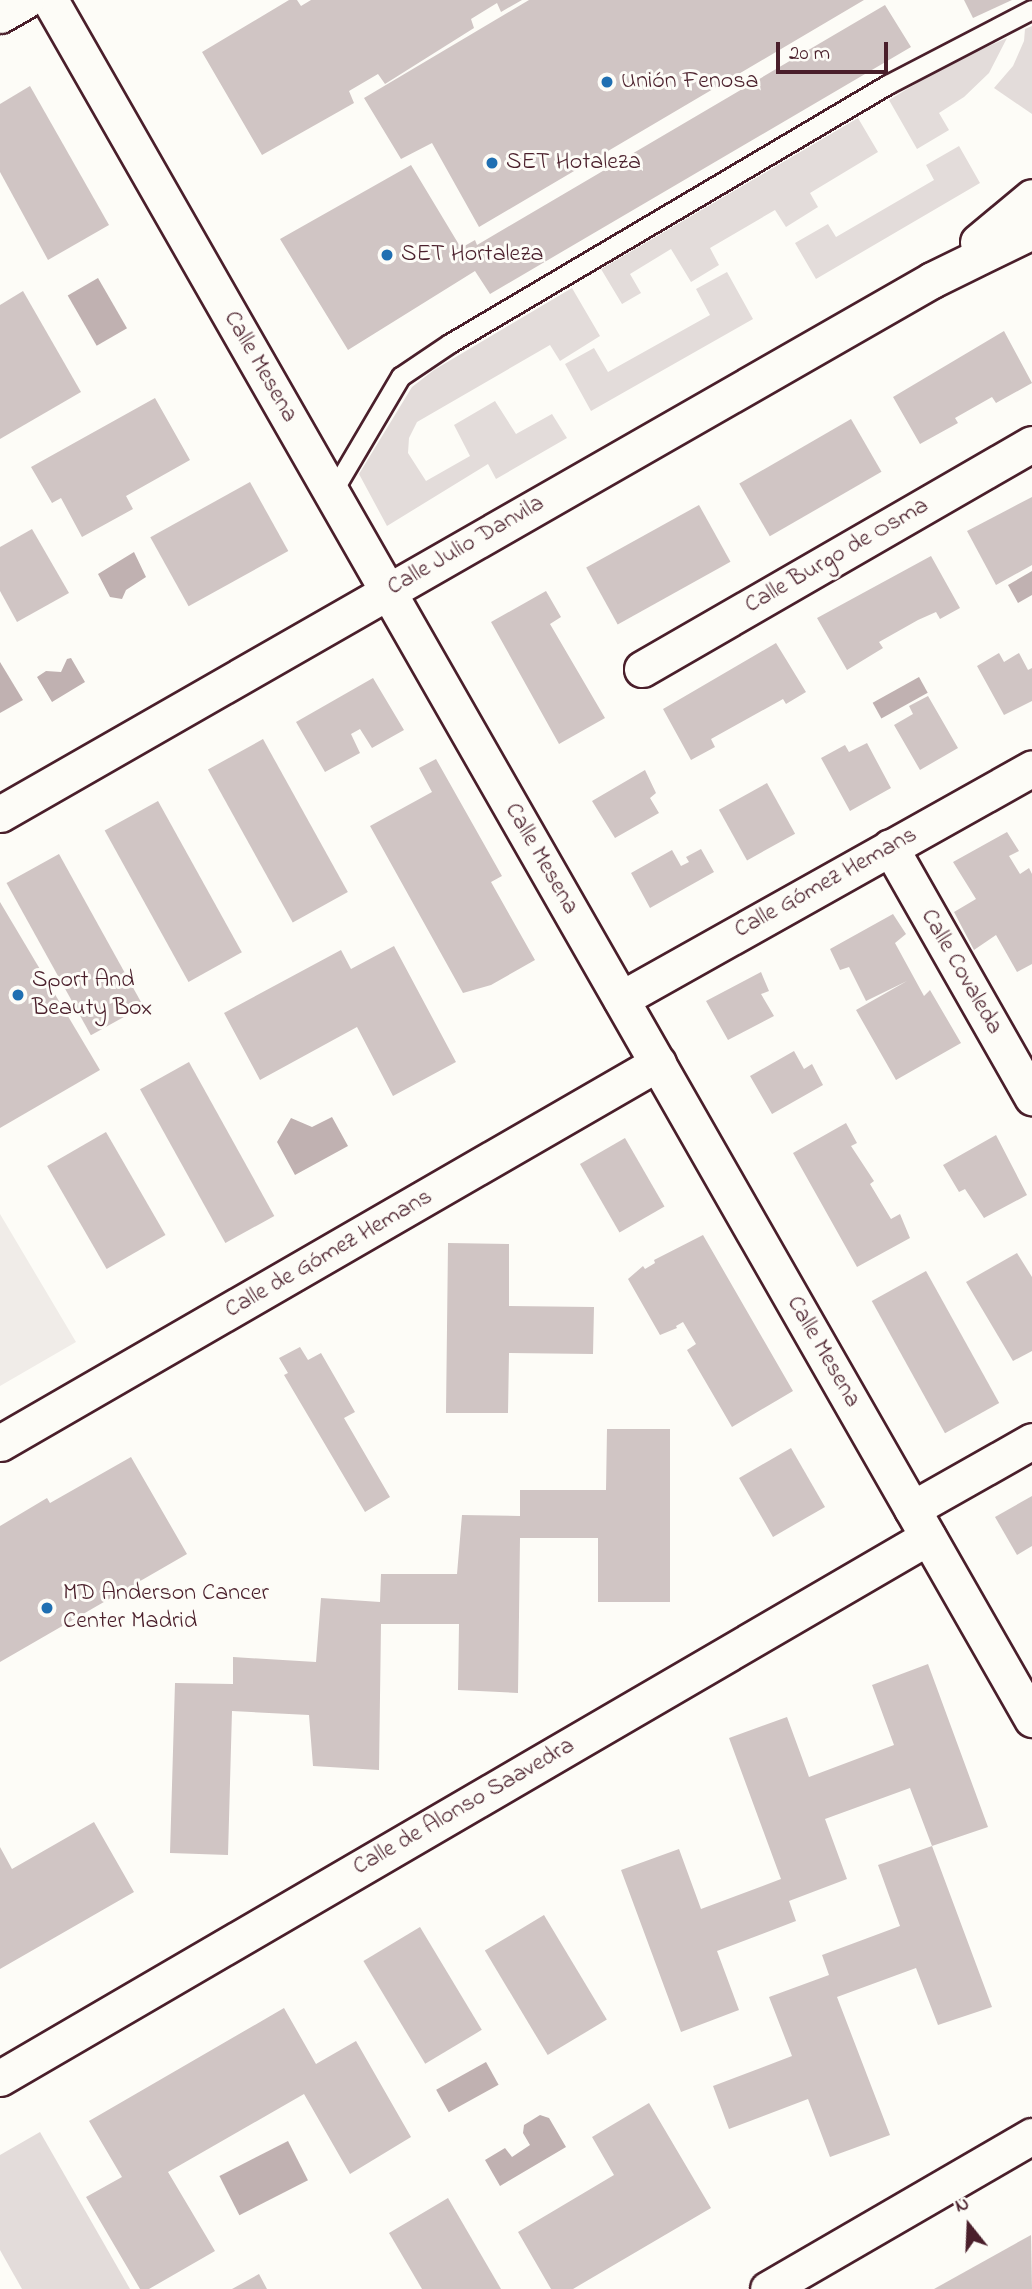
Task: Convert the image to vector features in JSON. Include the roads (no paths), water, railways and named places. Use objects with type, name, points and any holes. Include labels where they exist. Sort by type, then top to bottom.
[{"type":"street","points":[[0,15],[26,0]]},
{"type":"street","name":"Calle Mesena","points":[[50,0],[1032,1719]]},
{"type":"street","name":"Calle Julio Danvila","points":[[932,280],[1032,197]]},
{"type":"street","name":"Calle Julio Danvila","points":[[0,814],[932,280],[1032,231]]},
{"type":"street","name":"Calle Burgo de Osma","points":[[642,669],[1032,444]]},
{"type":"street","name":"Calle Gómez Hemans","points":[[621,999],[1032,768]]},
{"type":"street","name":"Calle Covaleda","points":[[890,847],[1032,1097]]},
{"type":"street","name":"Calle de Gómez Hemans","points":[[0,1443],[658,1063]]},
{"type":"street","name":"Calle de Alonso Saavedra","points":[[0,2078],[920,1523],[1032,1441]]},
{"type":"street","points":[[768,2289],[1032,2136]]},
{"type":"lane","points":[[332,494],[401,377],[450,344],[888,85],[1032,10]]},
{"type":"place","name":"Unión Fenosa","points":[[607,82]]},
{"type":"place","name":"SET Hotaleza","points":[[492,163]]},
{"type":"place","name":"SET Hortaleza","points":[[387,255]]},
{"type":"place","name":"Sport And Beauty Box","points":[[18,995]]},
{"type":"place","name":"MD Anderson Cancer Center Madrid","points":[[47,1608]]}]
